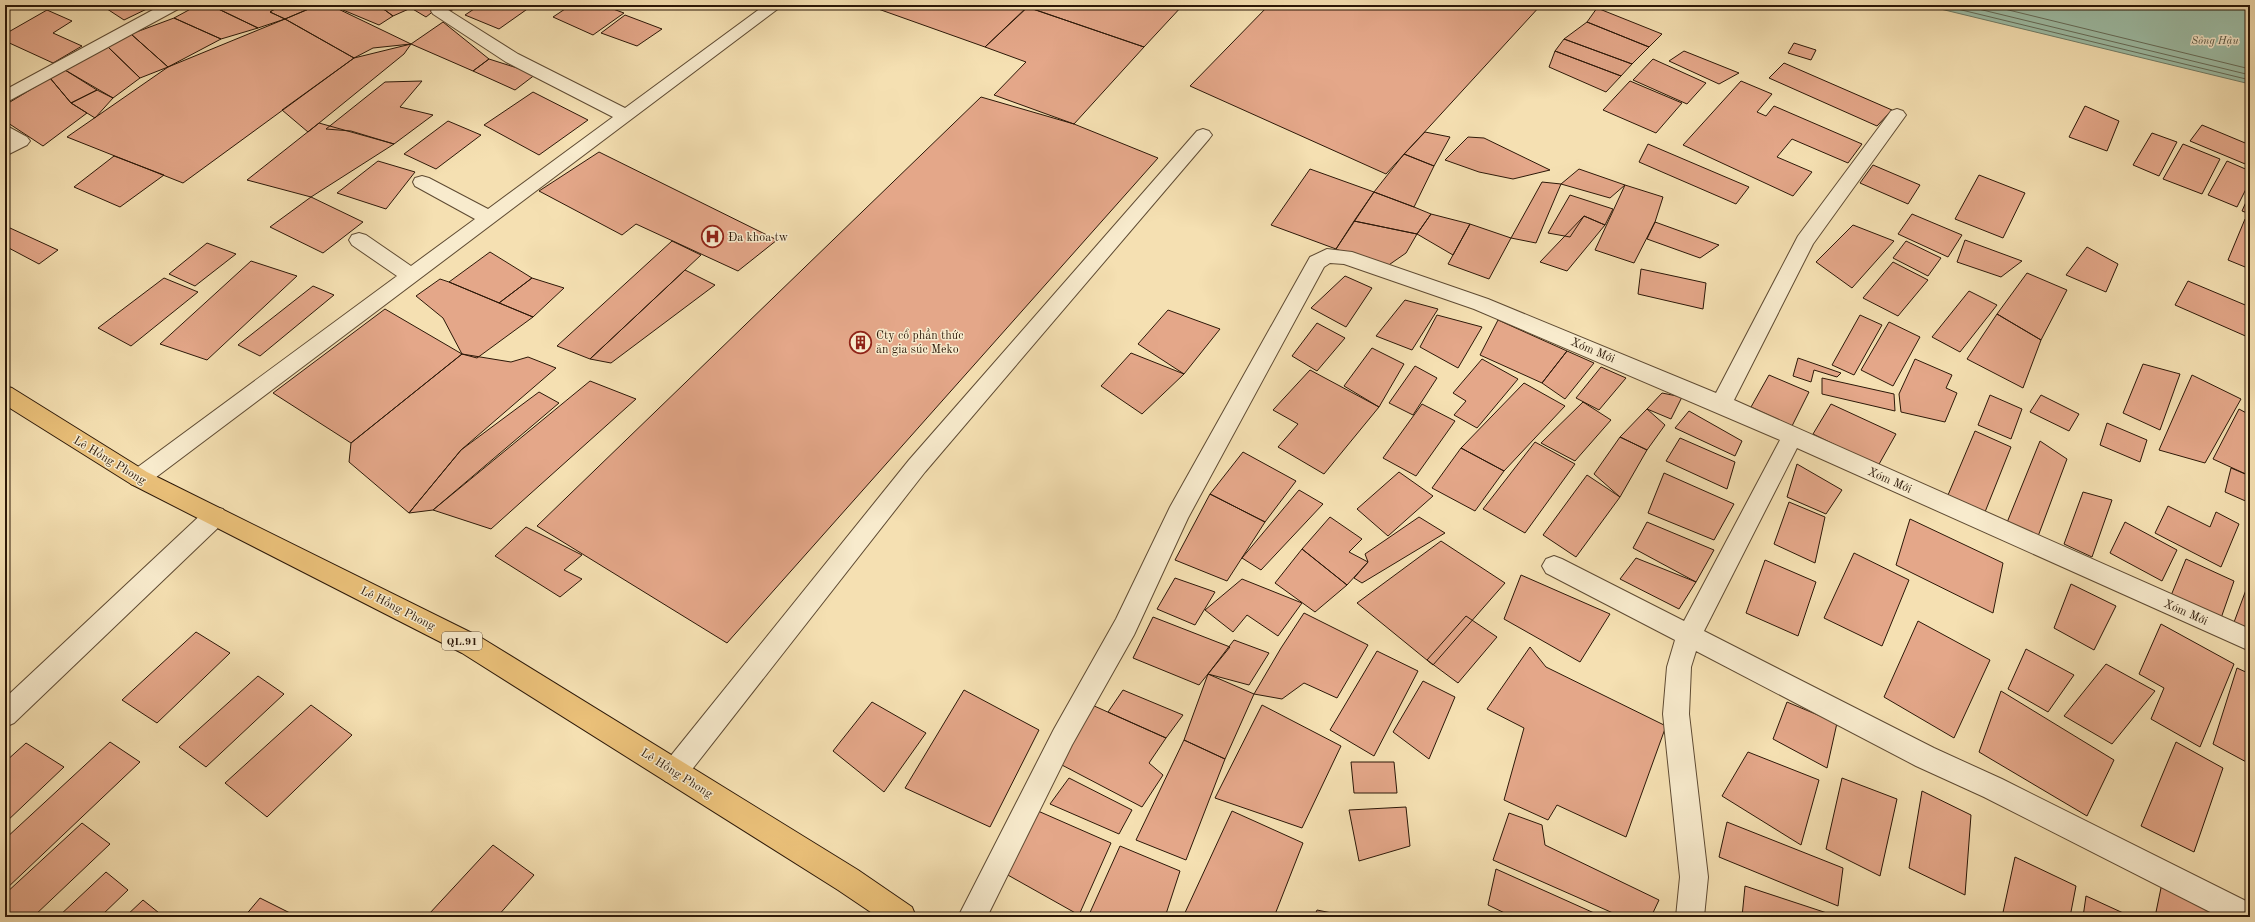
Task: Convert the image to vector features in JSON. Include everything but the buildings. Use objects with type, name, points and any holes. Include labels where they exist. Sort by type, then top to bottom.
[{"type":"highway","name":"Lê Hồng Phong","points":[[5,394],[139,478],[471,645],[848,880],[902,917]]},
{"type":"street","points":[[5,97],[174,5]]},
{"type":"street","points":[[139,478],[775,5]]},
{"type":"street","points":[[439,11],[512,58],[626,116]]},
{"type":"street","points":[[1721,404],[1805,241],[1897,115]]},
{"type":"street","points":[[5,131],[21,141],[5,150]]},
{"type":"street","points":[[674,772],[917,466],[1204,135]]},
{"type":"street","points":[[422,182],[489,218]]},
{"type":"street","points":[[359,240],[412,276]]},
{"type":"street","name":"Xóm Mới","points":[[972,917],[1063,737],[1125,627],[1178,514],[1317,262],[1327,256],[1345,257],[1481,304],[1528,323],[1721,404],[1792,437],[2250,640]]},
{"type":"street","points":[[1690,917],[1694,877],[1676,714],[1679,667],[1689,635],[1792,437]]},
{"type":"street","points":[[5,715],[215,516]]},
{"type":"street","points":[[1554,566],[1925,757],[1992,788],[2249,917]]},
{"type":"water","name":"Sông Hậu","points":[[1924,5],[2250,5],[2250,84]]},
{"type":"place","name":"Đa khoa tw","points":[[713,237]]},
{"type":"place","name":"Cty cổ phần thức ăn gia súc Meko","points":[[861,342]]}]
